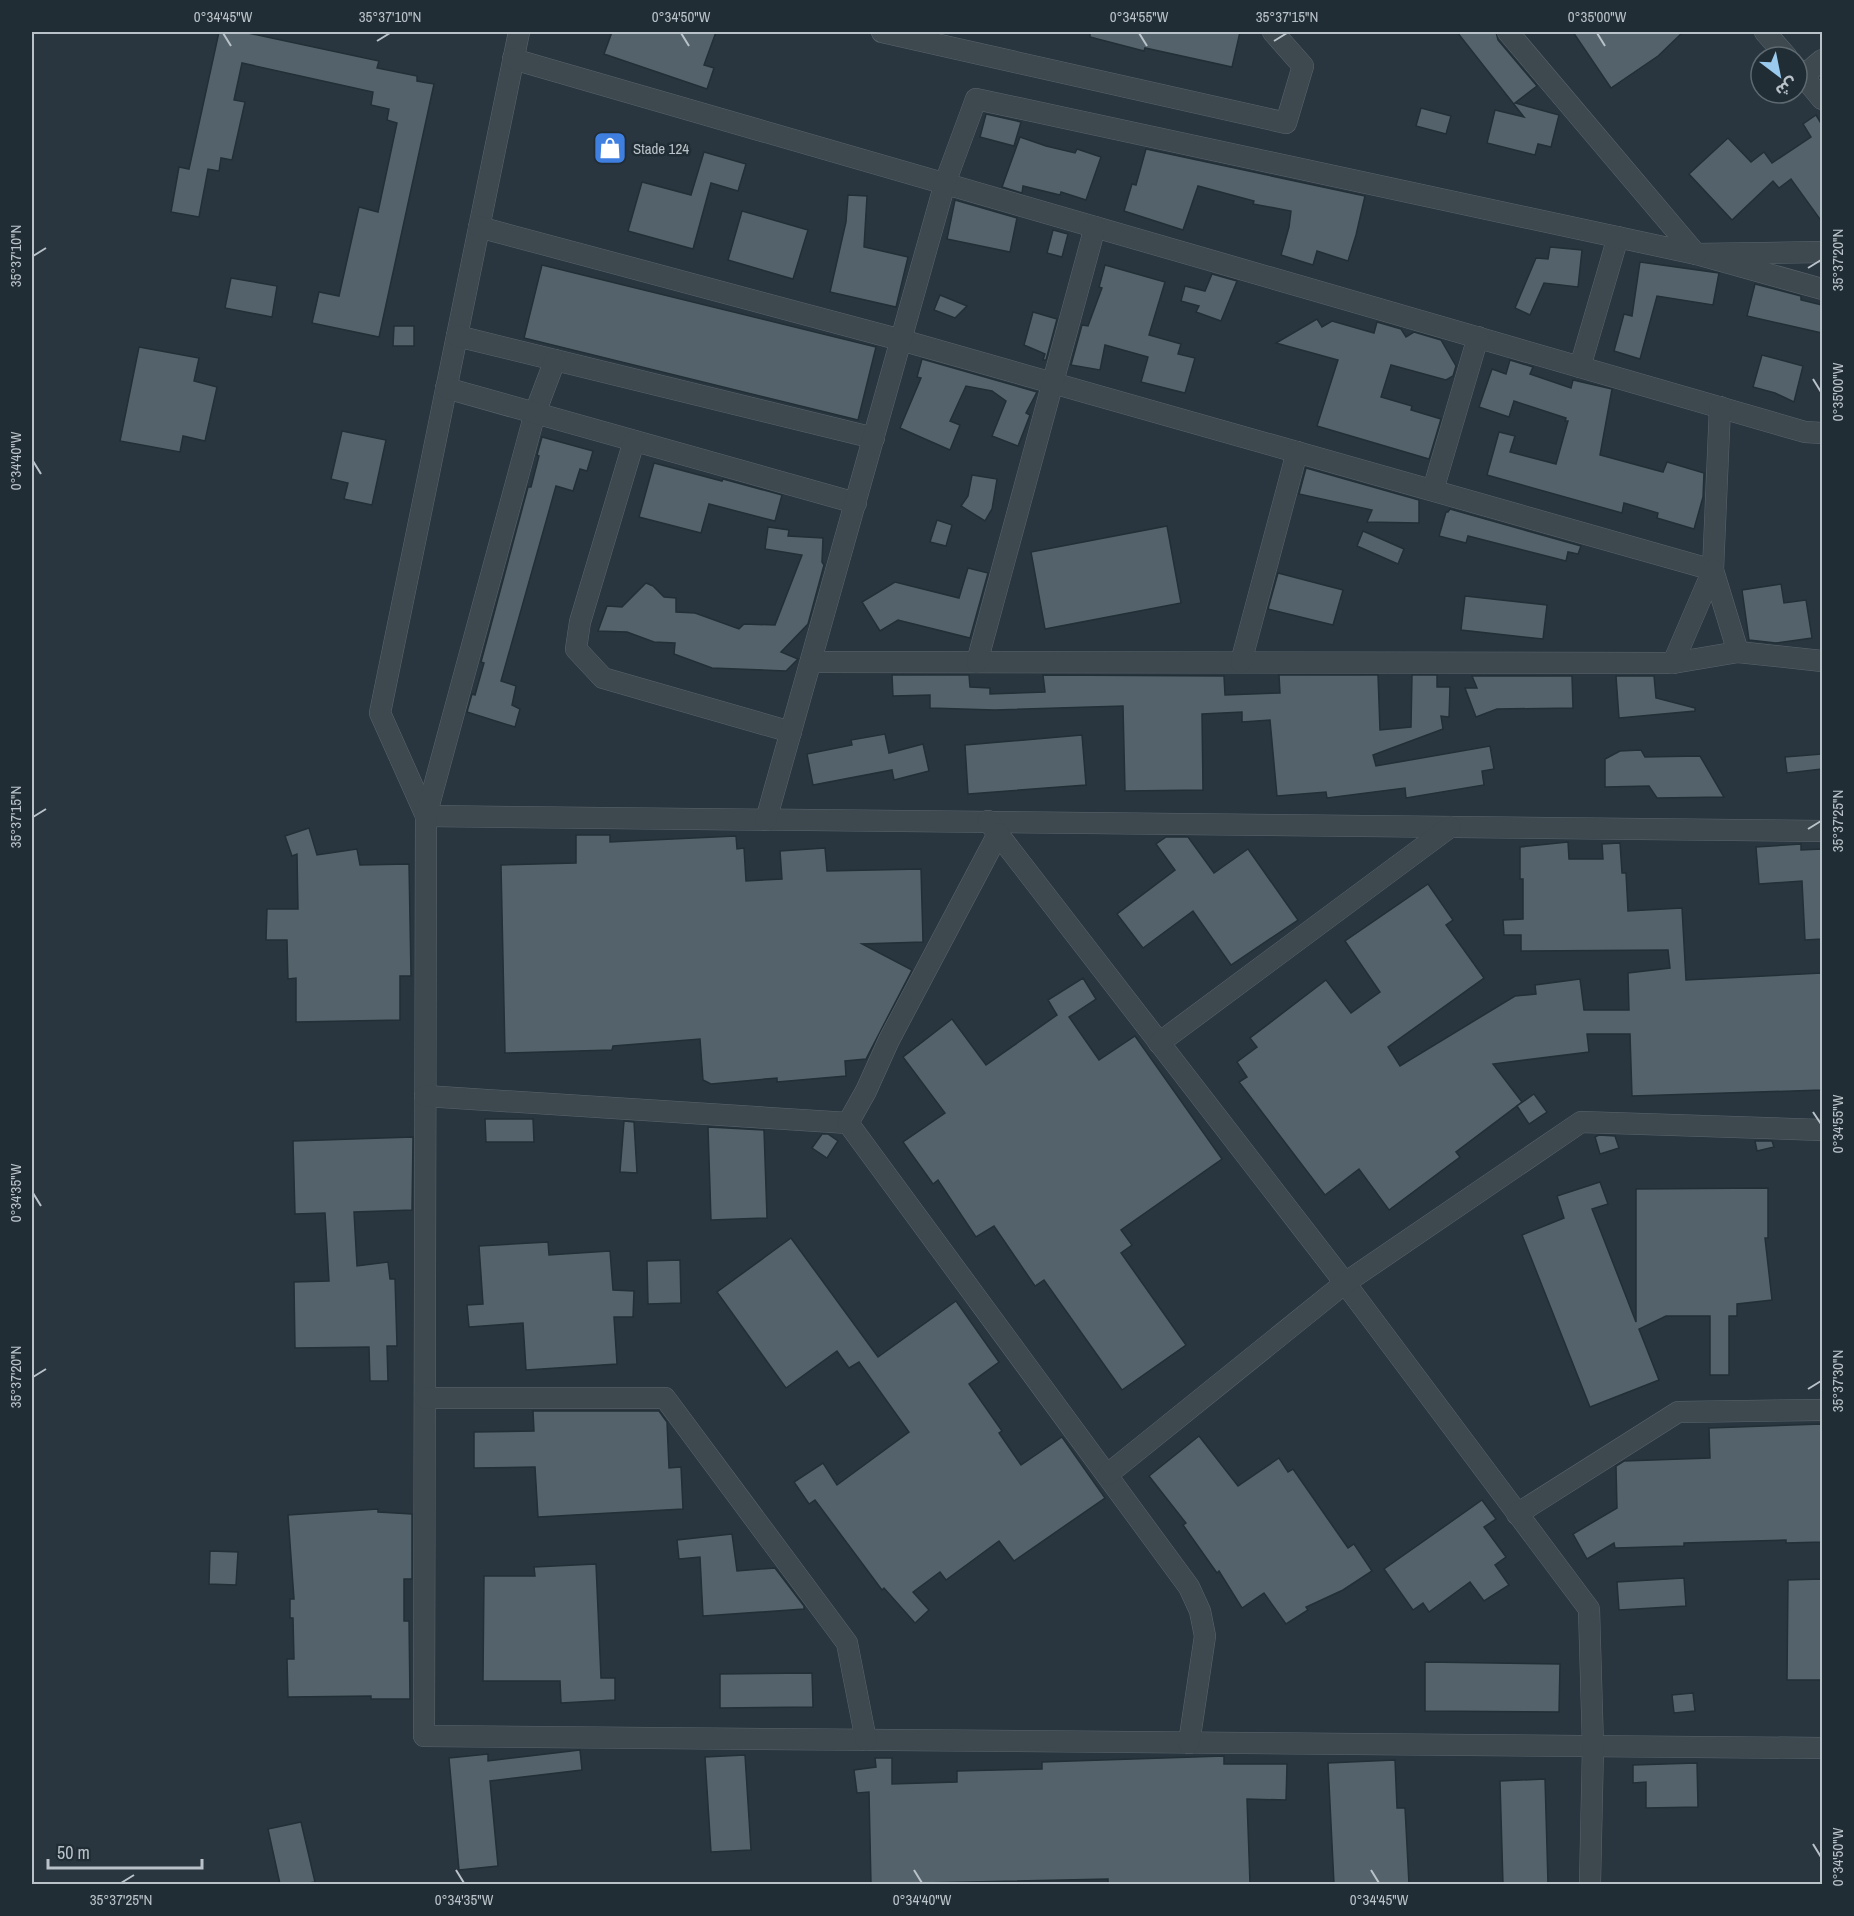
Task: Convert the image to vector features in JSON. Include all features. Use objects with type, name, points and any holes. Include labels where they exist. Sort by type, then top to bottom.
[{"type":"street","points":[[426,816],[380,713],[519,32]]},
{"type":"street","points":[[882,32],[1286,123],[1303,66],[1273,32]]},
{"type":"street","points":[[1508,32],[1696,254]]},
{"type":"street","points":[[1765,32],[1776,45]]},
{"type":"street","points":[[513,58],[1805,432],[1822,433]]},
{"type":"street","points":[[1809,68],[1822,60]]},
{"type":"street","points":[[1809,84],[1822,99]]},
{"type":"street","points":[[766,820],[945,183],[976,99],[1696,254],[1822,289]]},
{"type":"street","points":[[976,662],[1095,226]]},
{"type":"street","points":[[479,227],[901,340],[1713,570]]},
{"type":"street","points":[[1580,367],[1618,237]]},
{"type":"street","points":[[1696,254],[1822,252]]},
{"type":"street","points":[[457,336],[874,438]]},
{"type":"street","points":[[1433,490],[1478,337]]},
{"type":"street","points":[[555,360],[535,413],[426,816],[424,1736],[1822,1748]]},
{"type":"street","points":[[446,388],[856,503]]},
{"type":"street","points":[[1720,407],[1713,570],[1738,652]]},
{"type":"street","points":[[634,441],[580,622],[576,649],[603,678],[791,732]]},
{"type":"street","points":[[1241,662],[1297,452]]},
{"type":"street","points":[[1673,663],[1713,570]]},
{"type":"street","points":[[811,662],[1673,663],[1738,652],[1822,660]]},
{"type":"street","points":[[426,816],[766,820],[993,828],[1450,826],[1822,831]]},
{"type":"street","points":[[1160,1043],[1450,826]]},
{"type":"street","points":[[993,828],[1345,1283],[1589,1609],[1593,1746],[1590,1884]]},
{"type":"street","points":[[848,1123],[866,1091],[993,828]]},
{"type":"street","points":[[425,1096],[848,1123],[1190,1587],[1200,1611],[1206,1636],[1190,1743]]},
{"type":"street","points":[[1108,1474],[1345,1283],[1581,1122],[1822,1130]]},
{"type":"street","points":[[425,1398],[665,1398],[847,1643],[866,1740]]},
{"type":"street","points":[[1517,1514],[1678,1412],[1822,1410]]},
{"type":"building","points":[[219,32],[243,32],[379,61],[377,68],[417,76],[417,81],[434,84],[379,337],[312,323],[319,292],[339,296],[359,207],[378,212],[397,123],[387,120],[389,109],[371,105],[373,92],[242,63],[234,100],[245,102],[232,160],[221,158],[219,171],[208,169],[199,217],[171,212],[179,167],[189,169]]},
{"type":"building","points":[[612,32],[716,32],[704,65],[714,68],[707,89],[604,54]]},
{"type":"building","points":[[1090,32],[1240,32],[1232,67],[1145,48],[1144,51],[1090,37]]},
{"type":"building","points":[[1457,32],[1496,32],[1498,40],[1537,86],[1515,103],[1559,115],[1551,147],[1538,144],[1535,155],[1487,143],[1495,110],[1524,117]]},
{"type":"building","points":[[1573,32],[1683,32],[1658,56],[1611,88]]},
{"type":"building","points":[[1421,108],[1451,116],[1446,134],[1416,126]]},
{"type":"building","points":[[986,114],[1021,122],[1014,146],[980,137]]},
{"type":"building","points":[[1816,115],[1822,125],[1822,222],[1791,179],[1779,188],[1773,181],[1732,220],[1689,174],[1728,138],[1751,162],[1764,152],[1772,163],[1811,137],[1803,124]]},
{"type":"building","points":[[1020,137],[1046,146],[1075,153],[1077,149],[1101,157],[1086,200],[1061,192],[1060,195],[1023,186],[1022,193],[1002,187]]},
{"type":"building","points":[[1146,149],[1365,196],[1348,261],[1317,251],[1313,265],[1281,255],[1291,211],[1253,204],[1254,201],[1198,186],[1183,230],[1124,211],[1132,184],[1136,185]]},
{"type":"building","points":[[704,152],[746,164],[738,191],[711,183],[693,249],[628,231],[642,182],[691,195]]},
{"type":"building","points":[[848,195],[867,196],[864,247],[908,257],[896,307],[830,292],[846,222]]},
{"type":"building","points":[[955,200],[1017,218],[1010,252],[947,239]]},
{"type":"building","points":[[742,211],[808,230],[793,279],[728,260]]},
{"type":"building","points":[[1053,230],[1068,234],[1062,257],[1047,253]]},
{"type":"building","points":[[1550,247],[1582,250],[1578,287],[1544,283],[1530,315],[1515,308],[1536,258],[1548,259]]},
{"type":"building","points":[[1640,262],[1719,273],[1713,305],[1657,296],[1640,359],[1614,351],[1624,314],[1632,316]]},
{"type":"building","points":[[542,265],[876,347],[858,420],[524,338]]},
{"type":"building","points":[[1105,265],[1165,282],[1149,335],[1181,344],[1178,354],[1195,358],[1185,393],[1141,382],[1148,357],[1105,345],[1100,370],[1071,365],[1082,325],[1088,326],[1102,288],[1099,287]]},
{"type":"building","points":[[1212,274],[1237,281],[1221,321],[1196,312],[1199,306],[1181,301],[1185,286],[1205,291]]},
{"type":"building","points":[[231,278],[277,286],[272,317],[225,308]]},
{"type":"building","points":[[1755,284],[1801,296],[1801,300],[1822,305],[1822,333],[1747,316]]},
{"type":"building","points":[[940,295],[967,306],[955,318],[934,310]]},
{"type":"building","points":[[1033,312],[1057,319],[1046,360],[1043,360],[1045,354],[1024,345]]},
{"type":"building","points":[[1317,319],[1322,327],[1332,321],[1374,333],[1377,322],[1401,329],[1406,337],[1414,332],[1441,340],[1456,366],[1453,376],[1446,380],[1391,365],[1381,397],[1412,406],[1411,410],[1441,419],[1429,459],[1317,426],[1338,360],[1276,343]]},
{"type":"building","points":[[394,326],[414,326],[414,346],[393,346]]},
{"type":"building","points":[[139,347],[199,358],[194,381],[217,387],[205,441],[183,436],[180,452],[120,441]]},
{"type":"building","points":[[1762,355],[1803,366],[1794,402],[1775,393],[1753,387]]},
{"type":"building","points":[[922,359],[1037,392],[1026,413],[1030,415],[1018,446],[992,436],[1006,401],[992,391],[966,386],[950,421],[960,425],[950,450],[900,428],[921,378],[917,377]]},
{"type":"building","points":[[1510,360],[1533,367],[1530,374],[1571,388],[1573,380],[1612,389],[1600,455],[1663,472],[1667,462],[1704,473],[1703,497],[1694,529],[1657,518],[1658,513],[1624,503],[1622,513],[1487,475],[1499,432],[1515,436],[1510,452],[1556,464],[1568,421],[1565,421],[1566,418],[1514,401],[1509,417],[1479,407],[1492,369],[1506,374]]},
{"type":"building","points":[[342,431],[386,440],[372,505],[344,499],[348,483],[331,479]]},
{"type":"building","points":[[542,437],[593,451],[587,471],[580,469],[573,491],[556,486],[501,681],[516,686],[512,705],[520,709],[515,727],[467,712],[472,694],[475,695],[484,663],[481,662],[528,487],[531,487]]},
{"type":"building","points":[[654,463],[782,495],[775,521],[709,504],[701,533],[639,517]]},
{"type":"building","points":[[1306,468],[1419,500],[1419,523],[1367,522],[1372,510],[1299,494]]},
{"type":"building","points":[[972,475],[997,479],[992,509],[985,521],[961,506],[968,496]]},
{"type":"building","points":[[1450,509],[1581,546],[1578,554],[1568,552],[1566,561],[1468,536],[1466,543],[1439,536],[1446,512]]},
{"type":"building","points":[[937,520],[952,525],[946,546],[930,542]]},
{"type":"building","points":[[1167,526],[1181,603],[1045,629],[1031,552]]},
{"type":"building","points":[[768,527],[789,530],[788,536],[823,538],[822,562],[824,565],[808,624],[781,652],[798,659],[786,671],[712,668],[674,654],[675,643],[654,642],[627,632],[598,631],[607,606],[622,607],[646,583],[653,586],[664,597],[676,598],[676,612],[695,613],[739,629],[744,624],[775,625],[802,555],[765,549]]},
{"type":"building","points":[[1363,531],[1404,549],[1398,564],[1357,546]]},
{"type":"building","points":[[968,568],[988,573],[970,638],[898,620],[880,631],[862,602],[895,582],[959,598]]},
{"type":"building","points":[[1278,573],[1343,590],[1333,625],[1268,609]]},
{"type":"building","points":[[1781,584],[1784,603],[1806,600],[1812,638],[1776,643],[1749,640],[1742,590]]},
{"type":"building","points":[[1465,596],[1547,605],[1543,639],[1461,630]]},
{"type":"building","points":[[892,675],[969,675],[970,687],[990,688],[990,694],[1045,692],[1043,675],[1224,676],[1225,695],[1280,693],[1279,675],[1378,675],[1380,730],[1411,727],[1412,675],[1437,675],[1437,687],[1450,687],[1449,717],[1441,716],[1443,729],[1373,755],[1376,766],[1490,746],[1494,769],[1482,771],[1484,785],[1406,798],[1405,788],[1327,798],[1326,792],[1277,796],[1270,720],[1242,722],[1242,712],[1202,714],[1203,790],[1125,791],[1123,706],[995,710],[930,708],[930,695],[893,696]]},
{"type":"building","points":[[1472,676],[1572,676],[1573,708],[1497,709],[1476,717],[1465,688],[1477,688]]},
{"type":"building","points":[[1616,676],[1654,676],[1656,698],[1695,708],[1695,711],[1619,718]]},
{"type":"building","points":[[885,734],[889,753],[923,744],[929,771],[894,780],[892,770],[813,785],[807,754],[852,745],[851,740]]},
{"type":"building","points":[[1082,735],[1086,785],[968,794],[965,745]]},
{"type":"building","points":[[1641,750],[1645,757],[1700,756],[1724,797],[1657,798],[1649,786],[1605,787],[1605,759],[1620,751]]},
{"type":"building","points":[[1822,754],[1822,769],[1787,773],[1785,757]]},
{"type":"building","points":[[309,828],[317,855],[357,849],[360,865],[409,864],[411,976],[400,976],[400,1020],[296,1022],[296,978],[288,979],[287,940],[266,940],[267,909],[298,909],[297,854],[292,856],[285,836]]},
{"type":"building","points":[[576,835],[610,835],[610,842],[736,836],[737,849],[744,848],[746,881],[782,879],[780,851],[825,848],[827,871],[921,869],[923,942],[862,944],[912,970],[866,1059],[845,1061],[846,1076],[777,1082],[777,1078],[711,1084],[703,1080],[700,1039],[613,1046],[612,1050],[505,1053],[501,865],[576,863]]},
{"type":"building","points":[[1166,837],[1188,837],[1214,873],[1248,849],[1298,920],[1231,965],[1193,911],[1143,948],[1117,914],[1175,870],[1156,844]]},
{"type":"building","points":[[1568,842],[1569,859],[1603,859],[1602,844],[1620,843],[1622,873],[1626,873],[1628,911],[1682,908],[1686,980],[1822,973],[1822,1090],[1632,1096],[1630,1034],[1587,1034],[1589,1052],[1493,1064],[1522,1102],[1456,1152],[1460,1157],[1389,1210],[1359,1169],[1325,1195],[1239,1082],[1247,1077],[1237,1062],[1257,1047],[1250,1038],[1326,980],[1351,1013],[1380,992],[1345,941],[1428,884],[1453,920],[1446,925],[1484,978],[1388,1047],[1400,1066],[1515,996],[1536,994],[1535,985],[1580,979],[1584,1010],[1629,1010],[1628,973],[1670,968],[1668,950],[1521,951],[1521,935],[1504,935],[1503,920],[1523,919],[1520,847]]},
{"type":"building","points":[[1801,844],[1801,850],[1822,849],[1822,939],[1805,940],[1802,881],[1759,884],[1756,847]]},
{"type":"building","points":[[1083,978],[1096,999],[1069,1017],[1099,1060],[1135,1036],[1222,1159],[1121,1230],[1132,1245],[1121,1253],[1186,1345],[1122,1390],[1044,1280],[1035,1286],[994,1226],[976,1237],[938,1180],[933,1184],[903,1142],[945,1113],[903,1057],[952,1019],[986,1065],[1057,1015],[1048,1000]]},
{"type":"building","points":[[1534,1094],[1547,1112],[1529,1124],[1517,1106]]},
{"type":"building","points":[[485,1119],[533,1119],[534,1142],[486,1142]]},
{"type":"building","points":[[624,1121],[634,1122],[637,1173],[620,1172]]},
{"type":"building","points":[[708,1127],[764,1130],[767,1218],[711,1220]]},
{"type":"building","points":[[822,1134],[828,1134],[838,1141],[827,1158],[812,1148]]},
{"type":"building","points":[[1615,1136],[1619,1148],[1600,1154],[1595,1137]]},
{"type":"building","points":[[413,1137],[412,1210],[354,1212],[357,1266],[388,1262],[390,1279],[395,1279],[397,1346],[387,1346],[388,1381],[370,1381],[369,1347],[295,1348],[294,1282],[329,1281],[325,1213],[295,1214],[293,1141]]},
{"type":"building","points":[[1755,1141],[1772,1141],[1774,1147],[1757,1151]]},
{"type":"building","points":[[1600,1182],[1608,1204],[1592,1209],[1636,1322],[1636,1189],[1768,1188],[1768,1238],[1765,1238],[1772,1300],[1737,1304],[1737,1316],[1729,1316],[1729,1375],[1710,1375],[1710,1316],[1666,1316],[1639,1329],[1659,1380],[1590,1407],[1522,1235],[1564,1218],[1557,1196]]},
{"type":"building","points":[[791,1238],[878,1357],[956,1301],[999,1362],[969,1384],[1002,1431],[999,1433],[1021,1465],[1062,1437],[1105,1498],[1014,1561],[999,1541],[946,1580],[940,1572],[913,1592],[929,1610],[915,1623],[884,1588],[882,1590],[815,1500],[809,1504],[794,1482],[823,1463],[837,1485],[909,1432],[859,1362],[849,1368],[837,1351],[786,1388],[717,1292]]},
{"type":"building","points":[[548,1242],[549,1255],[610,1251],[613,1290],[634,1291],[633,1317],[614,1317],[617,1364],[526,1370],[523,1323],[469,1327],[467,1305],[483,1304],[479,1246]]},
{"type":"building","points":[[680,1260],[681,1303],[648,1304],[647,1261]]},
{"type":"building","points":[[533,1411],[659,1411],[667,1422],[669,1468],[681,1467],[683,1509],[538,1517],[535,1467],[474,1468],[474,1432],[534,1431]]},
{"type":"building","points":[[1822,1424],[1822,1542],[1786,1543],[1786,1540],[1615,1548],[1614,1543],[1587,1559],[1573,1534],[1617,1508],[1616,1466],[1624,1461],[1710,1458],[1709,1428]]},
{"type":"building","points":[[1199,1436],[1238,1486],[1279,1458],[1288,1472],[1293,1469],[1348,1548],[1354,1544],[1372,1571],[1343,1590],[1306,1607],[1308,1610],[1286,1624],[1264,1593],[1242,1608],[1219,1571],[1217,1573],[1183,1525],[1186,1523],[1149,1476]]},
{"type":"building","points":[[1482,1500],[1496,1519],[1484,1527],[1506,1557],[1495,1565],[1509,1585],[1484,1601],[1470,1582],[1429,1612],[1423,1603],[1413,1610],[1384,1569]]},
{"type":"building","points":[[378,1509],[378,1512],[412,1514],[412,1579],[404,1579],[404,1621],[409,1621],[410,1699],[371,1699],[371,1696],[288,1697],[287,1659],[294,1659],[290,1599],[294,1599],[288,1515]]},
{"type":"building","points":[[732,1534],[737,1571],[775,1568],[804,1609],[703,1616],[700,1557],[679,1559],[677,1540]]},
{"type":"building","points":[[210,1551],[238,1552],[236,1585],[209,1584]]},
{"type":"building","points":[[596,1564],[601,1678],[615,1678],[615,1700],[561,1703],[560,1681],[483,1681],[484,1576],[535,1576],[534,1567]]},
{"type":"building","points":[[1684,1578],[1686,1606],[1619,1610],[1617,1582]]},
{"type":"building","points":[[1822,1579],[1822,1680],[1787,1680],[1788,1580]]},
{"type":"building","points":[[1425,1662],[1560,1664],[1559,1712],[1425,1711]]},
{"type":"building","points":[[812,1673],[813,1707],[720,1708],[720,1674]]},
{"type":"building","points":[[1693,1693],[1695,1711],[1674,1713],[1672,1695]]},
{"type":"building","points":[[580,1750],[582,1770],[490,1781],[498,1866],[459,1870],[449,1758],[488,1754],[488,1761]]},
{"type":"building","points":[[745,1755],[751,1850],[711,1852],[705,1757]]},
{"type":"building","points":[[1224,1756],[1224,1764],[1287,1764],[1286,1800],[1247,1799],[1250,1884],[1108,1884],[1108,1879],[871,1884],[869,1792],[857,1793],[854,1770],[876,1767],[875,1758],[892,1758],[892,1784],[957,1782],[957,1771],[1042,1769],[1042,1762]]},
{"type":"building","points":[[1395,1760],[1397,1808],[1405,1808],[1409,1884],[1334,1884],[1328,1763]]},
{"type":"building","points":[[1697,1763],[1698,1807],[1646,1808],[1646,1782],[1633,1783],[1633,1765]]},
{"type":"building","points":[[1545,1779],[1548,1884],[1503,1884],[1500,1781]]},
{"type":"building","points":[[301,1822],[315,1882],[280,1884],[268,1829]]},
{"type":"place","name":"Stade 124","points":[[610,148]]}]
